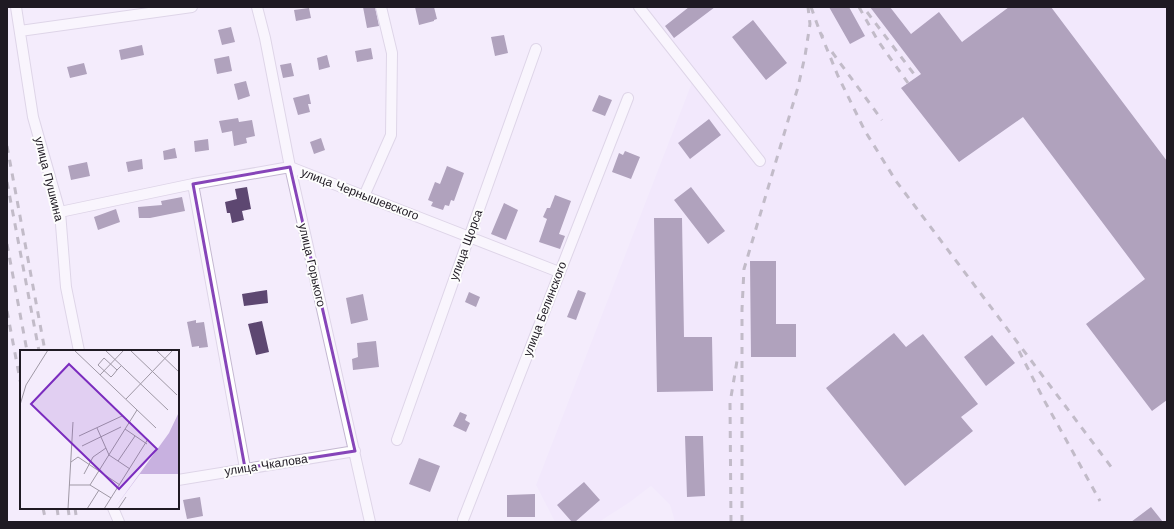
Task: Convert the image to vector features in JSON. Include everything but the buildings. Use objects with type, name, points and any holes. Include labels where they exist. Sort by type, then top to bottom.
[{"type":"street","name":"улица Пушкина","points":[[16,7],[33,117],[60,212],[66,287],[79,350]]},
{"type":"street","points":[[20,31],[192,7]]},
{"type":"street","name":"улица Горького","points":[[257,7],[265,38],[290,167],[370,522]]},
{"type":"street","points":[[364,196],[390,135],[392,54],[381,7]]},
{"type":"street","points":[[639,7],[760,161]]},
{"type":"street","name":"улица Щорса","points":[[397,440],[536,49]]},
{"type":"street","name":"улица Белинского","points":[[463,520],[628,98]]},
{"type":"street","name":"улица Чернышевского","points":[[60,212],[193,184],[290,167],[559,272]]},
{"type":"street","points":[[193,184],[245,468]]},
{"type":"street","name":"улица Чкалова","points":[[179,480],[354,451]]},
{"type":"street","points":[[113,509],[119,522]]},
{"type":"highlighted area","points":[[290,167],[355,451],[245,468],[193,184]]},
{"type":"shaded area","points":[[645,7],[1167,7],[1167,522],[675,522],[670,505],[651,486],[630,502],[599,522],[555,522],[536,485],[696,72]]},
{"type":"railway","points":[[742,522],[742,309],[744,269],[798,87],[810,24],[808,7]]},
{"type":"railway","points":[[811,7],[823,37]]},
{"type":"railway","points":[[859,7],[878,41],[908,83]]},
{"type":"railway","points":[[867,12],[914,74]]},
{"type":"railway","points":[[820,32],[838,76],[865,131],[896,181],[1115,472]]},
{"type":"railway","points":[[832,52],[882,120]]},
{"type":"railway","points":[[7,146],[45,350]]},
{"type":"railway","points":[[7,182],[39,350]]},
{"type":"railway","points":[[7,244],[27,350]]},
{"type":"railway","points":[[7,311],[20,380]]},
{"type":"railway","points":[[1019,351],[1044,400],[1100,501]]},
{"type":"railway","points":[[731,522],[730,403],[738,355]]},
{"type":"railway","points":[[43,509],[46,522]]},
{"type":"railway","points":[[57,509],[59,522]]},
{"type":"railway","points":[[68,509],[70,522]]},
{"type":"railway","points":[[75,509],[77,522]]}]
